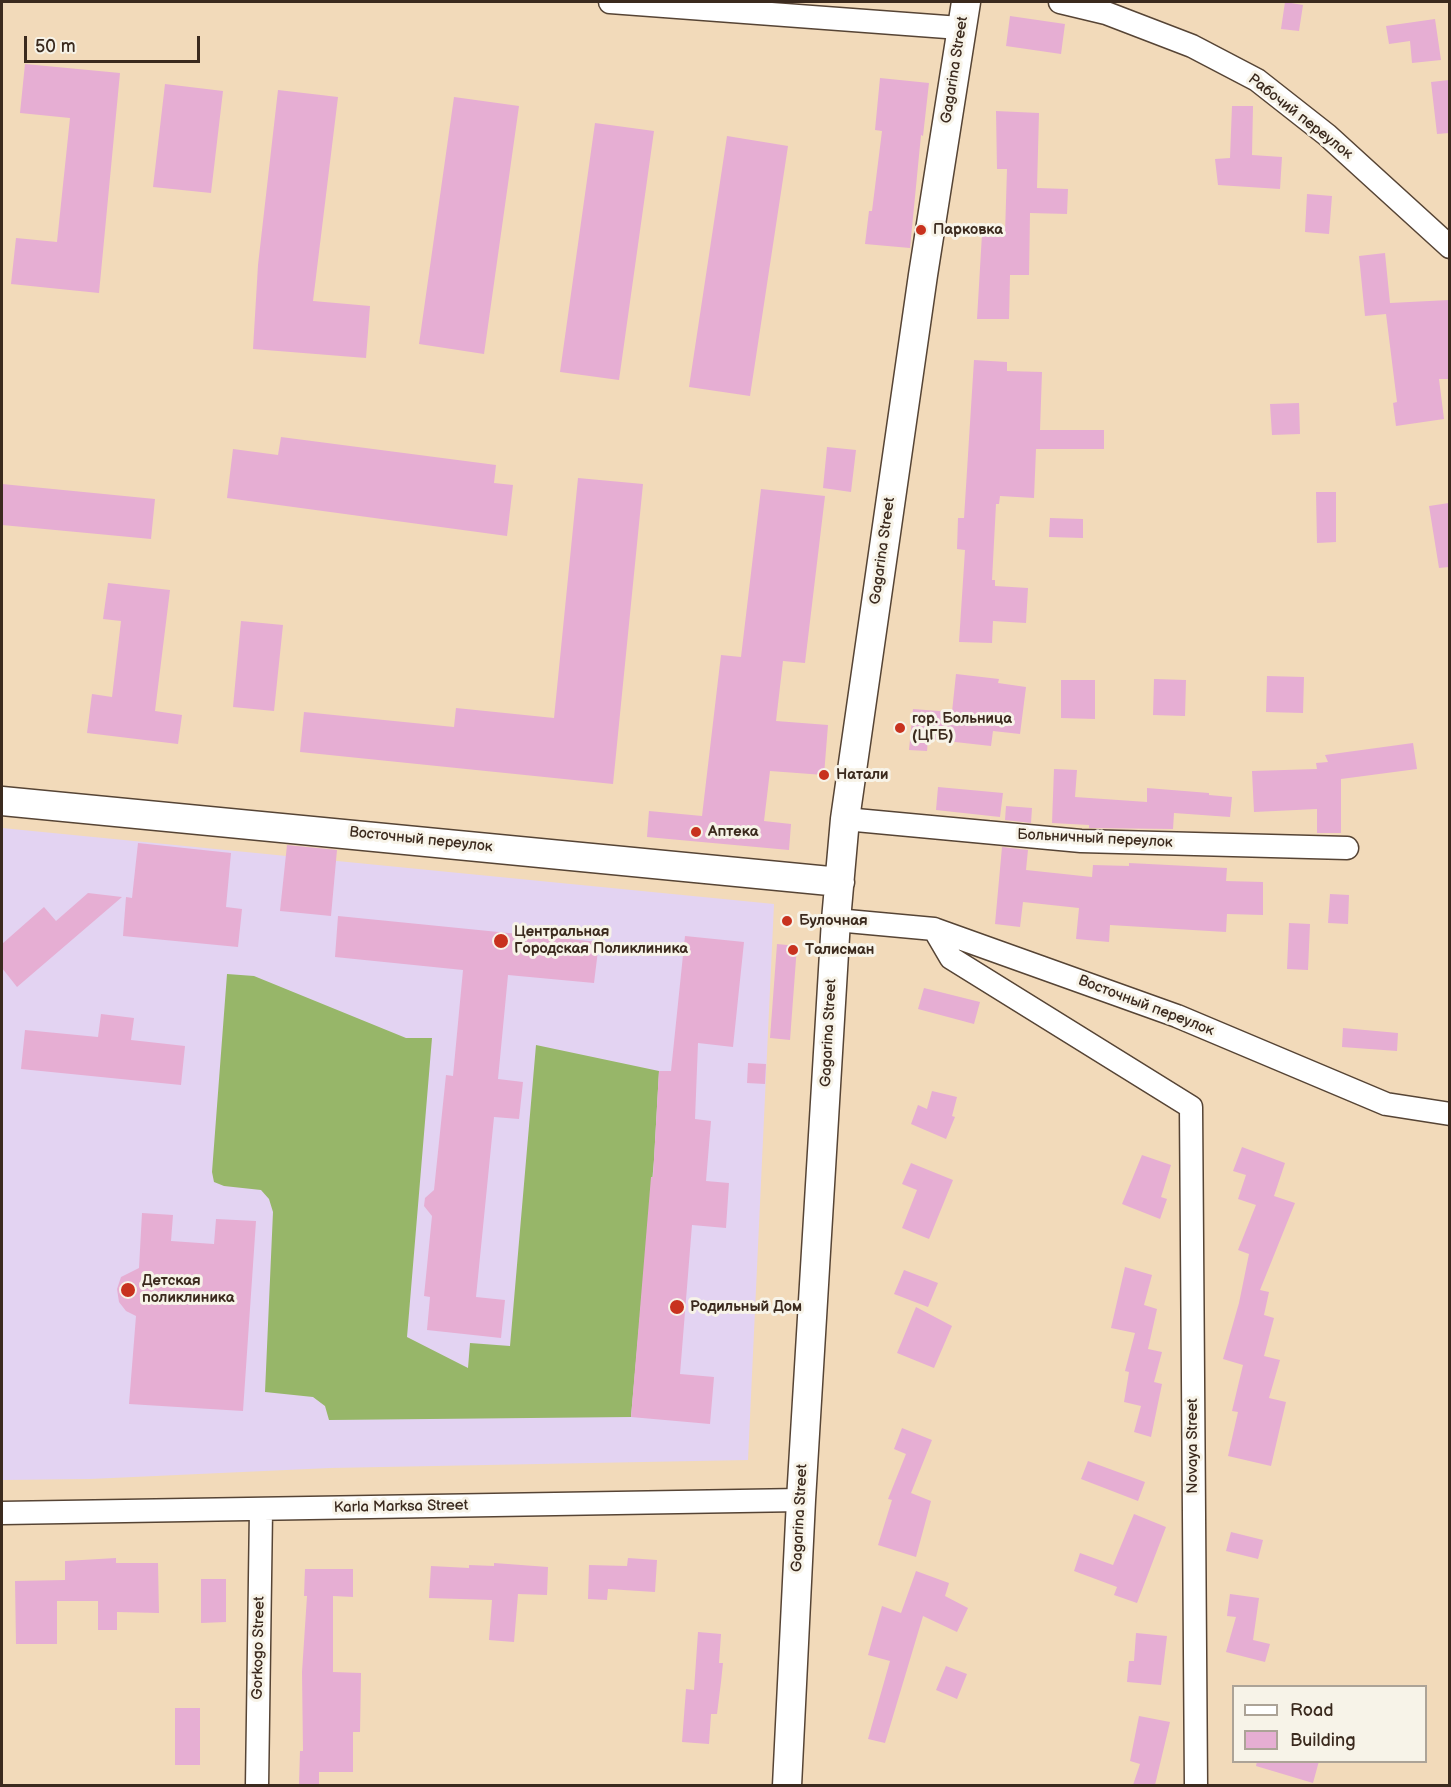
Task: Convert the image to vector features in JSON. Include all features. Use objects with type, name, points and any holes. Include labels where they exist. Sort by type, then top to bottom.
[{"type":"street","points":[[610,2],[963,15]]},
{"type":"street","name":"Рабочий переулок","points":[[1060,2],[1106,13],[1181,42],[1257,80],[1327,135],[1449,247]]},
{"type":"street","name":"Gagarina Street","points":[[787,1785],[801,1500],[836,921],[845,819],[963,15]]},
{"type":"street","name":"Восточный переулок","points":[[2,801],[840,882]]},
{"type":"street","name":"Больничный переулок","points":[[845,819],[1081,841],[1347,848]]},
{"type":"street","name":"Восточный переулок","points":[[836,921],[934,929],[1177,1016],[1386,1104],[1449,1114]]},
{"type":"street","name":"Novaya Street","points":[[934,929],[951,958],[1191,1107],[1196,1785]]},
{"type":"street","name":"Karla Marksa Street","points":[[2,1513],[801,1500]]},
{"type":"street","name":"Gorkogo Street","points":[[257,1785],[261,1510]]},
{"type":"shaded area","points":[[2,828],[774,904],[748,1460],[330,1468],[90,1479],[2,1480]]},
{"type":"green space","points":[[227,974],[254,976],[406,1038],[432,1038],[407,1337],[468,1368],[470,1343],[510,1346],[536,1045],[659,1071],[654,1160],[631,1417],[329,1420],[325,1406],[313,1397],[265,1392],[273,1212],[269,1199],[261,1190],[224,1186],[214,1182],[212,1172]]},
{"type":"building","points":[[1285,2],[1303,5],[1299,31],[1281,29]]},
{"type":"building","points":[[1010,16],[1065,24],[1061,54],[1006,46]]},
{"type":"building","points":[[1435,19],[1441,60],[1412,63],[1410,41],[1389,44],[1386,26]]},
{"type":"building","points":[[25,64],[120,73],[99,293],[11,284],[16,238],[57,242],[70,118],[20,113]]},
{"type":"building","points":[[880,78],[929,83],[923,136],[921,135],[910,248],[865,244],[869,211],[872,211],[882,131],[875,130]]},
{"type":"building","points":[[1449,80],[1449,133],[1437,134],[1431,82]]},
{"type":"building","points":[[165,84],[223,91],[211,193],[153,187]]},
{"type":"building","points":[[278,90],[338,97],[313,301],[370,306],[366,358],[253,349],[258,265]]},
{"type":"building","points":[[454,97],[519,106],[484,354],[419,344]]},
{"type":"building","points":[[1232,106],[1253,106],[1252,155],[1282,157],[1280,189],[1218,185],[1215,159],[1230,158]]},
{"type":"building","points":[[996,111],[1039,113],[1037,188],[1068,189],[1067,214],[1030,213],[1029,275],[1010,275],[1009,319],[977,319],[982,234],[1005,234],[1007,169],[997,169]]},
{"type":"building","points":[[595,123],[654,131],[619,380],[560,372]]},
{"type":"building","points":[[727,136],[788,146],[750,396],[689,387]]},
{"type":"building","points":[[1307,194],[1332,196],[1329,234],[1305,232]]},
{"type":"building","points":[[1385,253],[1390,303],[1449,300],[1449,379],[1439,379],[1444,419],[1396,426],[1393,403],[1397,402],[1386,314],[1365,316],[1359,256]]},
{"type":"building","points":[[974,360],[1007,362],[1007,371],[1042,372],[1040,430],[1104,430],[1104,449],[1036,449],[1034,498],[1000,496],[999,504],[996,504],[992,580],[995,580],[995,586],[1028,588],[1026,623],[993,621],[992,643],[959,642],[965,550],[957,549],[958,518],[964,518]]},
{"type":"building","points":[[1299,403],[1300,434],[1272,435],[1270,404]]},
{"type":"building","points":[[281,437],[496,465],[494,483],[513,485],[507,536],[227,498],[233,449],[278,455]]},
{"type":"building","points":[[827,447],[856,450],[851,492],[823,488]]},
{"type":"building","points":[[578,478],[643,484],[613,784],[300,752],[304,712],[454,727],[456,708],[554,718]]},
{"type":"building","points":[[2,484],[155,499],[151,539],[2,525]]},
{"type":"building","points":[[761,489],[825,496],[805,663],[783,661],[776,721],[828,725],[824,775],[770,771],[764,821],[791,824],[789,850],[647,837],[649,811],[702,816],[721,655],[741,657]]},
{"type":"building","points":[[1316,492],[1336,492],[1336,542],[1317,543]]},
{"type":"building","points":[[1449,503],[1449,567],[1439,568],[1429,506]]},
{"type":"building","points":[[1050,518],[1083,519],[1083,538],[1049,537]]},
{"type":"building","points":[[108,583],[170,590],[155,711],[182,715],[178,744],[87,733],[92,694],[112,697],[121,621],[103,619]]},
{"type":"building","points":[[241,621],[283,625],[274,711],[233,707]]},
{"type":"building","points":[[956,674],[999,679],[998,683],[1026,687],[1020,734],[993,731],[991,746],[928,739],[927,751],[909,750],[913,709],[952,712]]},
{"type":"building","points":[[1267,676],[1304,677],[1303,713],[1266,712]]},
{"type":"building","points":[[1154,679],[1186,680],[1185,716],[1153,715]]},
{"type":"building","points":[[1061,680],[1095,680],[1095,719],[1061,718]]},
{"type":"building","points":[[1413,743],[1417,769],[1341,779],[1341,833],[1317,833],[1317,809],[1254,812],[1252,771],[1317,769],[1316,763],[1328,762],[1325,755]]},
{"type":"building","points":[[1054,769],[1077,770],[1075,797],[1147,802],[1147,788],[1209,793],[1209,795],[1232,797],[1230,817],[1174,813],[1173,829],[1089,828],[1089,825],[1052,823]]},
{"type":"building","points":[[938,787],[1003,793],[1000,817],[936,810]]},
{"type":"building","points":[[1006,806],[1032,808],[1031,823],[1005,820]]},
{"type":"building","points":[[138,843],[231,853],[226,907],[242,909],[238,947],[123,936],[126,897],[132,898]]},
{"type":"building","points":[[287,845],[337,850],[331,916],[280,911]]},
{"type":"building","points":[[1002,847],[1028,850],[1026,870],[1092,877],[1093,865],[1129,866],[1129,863],[1227,868],[1226,881],[1263,882],[1263,915],[1227,914],[1226,932],[1110,925],[1109,942],[1076,939],[1079,908],[1023,902],[1020,927],[995,924]]},
{"type":"building","points":[[88,893],[122,897],[17,987],[2,968],[2,944],[44,907],[56,921]]},
{"type":"building","points":[[1330,894],[1349,895],[1348,924],[1328,923]]},
{"type":"building","points":[[338,916],[599,942],[594,983],[508,975],[498,1079],[523,1082],[519,1119],[494,1117],[476,1297],[505,1300],[501,1338],[427,1330],[430,1297],[424,1296],[432,1216],[424,1206],[425,1198],[434,1190],[446,1075],[453,1076],[463,970],[335,957]]},
{"type":"building","points":[[1289,923],[1310,924],[1308,970],[1287,969]]},
{"type":"building","points":[[685,936],[744,942],[733,1047],[698,1043],[695,1119],[711,1121],[706,1181],[729,1183],[726,1228],[692,1225],[680,1374],[714,1377],[710,1424],[631,1417],[651,1177],[653,1177],[659,1071],[671,1071]]},
{"type":"building","points":[[777,944],[797,946],[790,1040],[770,1038]]},
{"type":"building","points":[[924,988],[980,1002],[974,1024],[918,1009]]},
{"type":"building","points":[[101,1014],[134,1018],[131,1040],[185,1046],[181,1085],[21,1069],[25,1030],[98,1037]]},
{"type":"building","points":[[1343,1028],[1398,1033],[1397,1051],[1342,1047]]},
{"type":"building","points":[[748,1063],[766,1064],[765,1084],[747,1083]]},
{"type":"building","points":[[932,1091],[957,1097],[952,1116],[955,1117],[946,1139],[911,1124],[918,1105],[927,1109]]},
{"type":"building","points":[[1242,1147],[1285,1163],[1274,1196],[1295,1203],[1260,1290],[1269,1292],[1264,1315],[1274,1318],[1264,1356],[1280,1360],[1269,1398],[1286,1402],[1271,1466],[1228,1456],[1238,1412],[1232,1411],[1243,1365],[1223,1359],[1239,1303],[1249,1254],[1238,1250],[1256,1205],[1238,1199],[1246,1175],[1233,1171]]},
{"type":"building","points":[[1142,1155],[1171,1165],[1161,1197],[1167,1199],[1160,1219],[1122,1204]]},
{"type":"building","points":[[911,1163],[953,1180],[929,1239],[902,1228],[917,1190],[902,1184]]},
{"type":"building","points":[[142,1213],[173,1215],[171,1241],[214,1244],[216,1219],[256,1221],[243,1411],[129,1404],[136,1316],[126,1311],[119,1302],[117,1289],[121,1277],[139,1268]]},
{"type":"building","points":[[1125,1267],[1152,1275],[1144,1305],[1157,1309],[1148,1349],[1162,1352],[1154,1382],[1162,1384],[1151,1437],[1134,1432],[1141,1406],[1124,1402],[1129,1372],[1125,1371],[1135,1333],[1111,1328]]},
{"type":"building","points":[[904,1270],[938,1283],[928,1307],[894,1294]]},
{"type":"building","points":[[916,1307],[952,1326],[934,1368],[897,1353]]},
{"type":"building","points":[[902,1428],[932,1440],[911,1493],[931,1501],[916,1557],[878,1545],[892,1500],[888,1499],[906,1454],[894,1449]]},
{"type":"building","points":[[1088,1461],[1145,1482],[1138,1501],[1081,1479]]},
{"type":"building","points":[[1134,1514],[1166,1527],[1137,1603],[1114,1595],[1117,1587],[1074,1571],[1080,1553],[1113,1565]]},
{"type":"building","points":[[1231,1532],[1263,1540],[1258,1559],[1226,1551]]},
{"type":"building","points":[[116,1558],[116,1563],[158,1563],[159,1613],[117,1612],[117,1630],[98,1630],[98,1601],[57,1601],[57,1644],[16,1644],[15,1581],[65,1580],[65,1561]]},
{"type":"building","points":[[628,1558],[657,1560],[655,1592],[608,1589],[607,1600],[588,1599],[589,1565],[627,1566]]},
{"type":"building","points":[[494,1563],[548,1567],[547,1595],[518,1594],[514,1642],[489,1640],[492,1600],[429,1598],[431,1566],[469,1568],[469,1565],[494,1566]]},
{"type":"building","points":[[305,1569],[353,1569],[353,1597],[333,1596],[333,1672],[361,1673],[360,1732],[353,1732],[353,1772],[319,1772],[319,1785],[299,1785],[300,1751],[303,1751],[302,1672],[307,1596],[304,1596]]},
{"type":"building","points":[[916,1571],[949,1583],[945,1596],[968,1608],[957,1632],[923,1616],[885,1743],[868,1739],[890,1661],[868,1655],[882,1606],[901,1613]]},
{"type":"building","points":[[201,1579],[226,1579],[226,1622],[201,1623]]},
{"type":"building","points":[[1230,1594],[1259,1598],[1253,1640],[1270,1644],[1265,1662],[1226,1652],[1236,1617],[1227,1616]]},
{"type":"building","points":[[698,1632],[721,1634],[719,1663],[723,1663],[721,1682],[717,1714],[711,1714],[709,1744],[682,1742],[686,1689],[694,1690]]},
{"type":"building","points":[[1136,1633],[1167,1636],[1161,1685],[1127,1682],[1129,1661],[1134,1661]]},
{"type":"building","points":[[946,1666],[967,1674],[957,1699],[936,1690]]},
{"type":"building","points":[[175,1708],[200,1708],[200,1765],[175,1765]]},
{"type":"building","points":[[1139,1716],[1170,1722],[1155,1785],[1133,1785],[1140,1764],[1130,1761]]},
{"type":"building","points":[[1257,1763],[1318,1763],[1313,1783],[1256,1766]]},
{"type":"place","name":"Парковка","points":[[921,230]]},
{"type":"place","name":"гор. Больница (ЦГБ)","points":[[900,728]]},
{"type":"place","name":"Натали","points":[[824,775]]},
{"type":"place","name":"Аптека","points":[[696,832]]},
{"type":"place","name":"Булочная","points":[[787,921]]},
{"type":"place","name":"Центральная Городская Поликлиника","points":[[501,941]]},
{"type":"place","name":"Талисман","points":[[793,950]]},
{"type":"place","name":"Детская поликлиника","points":[[128,1290]]},
{"type":"place","name":"Родильный Дом","points":[[677,1307]]}]
